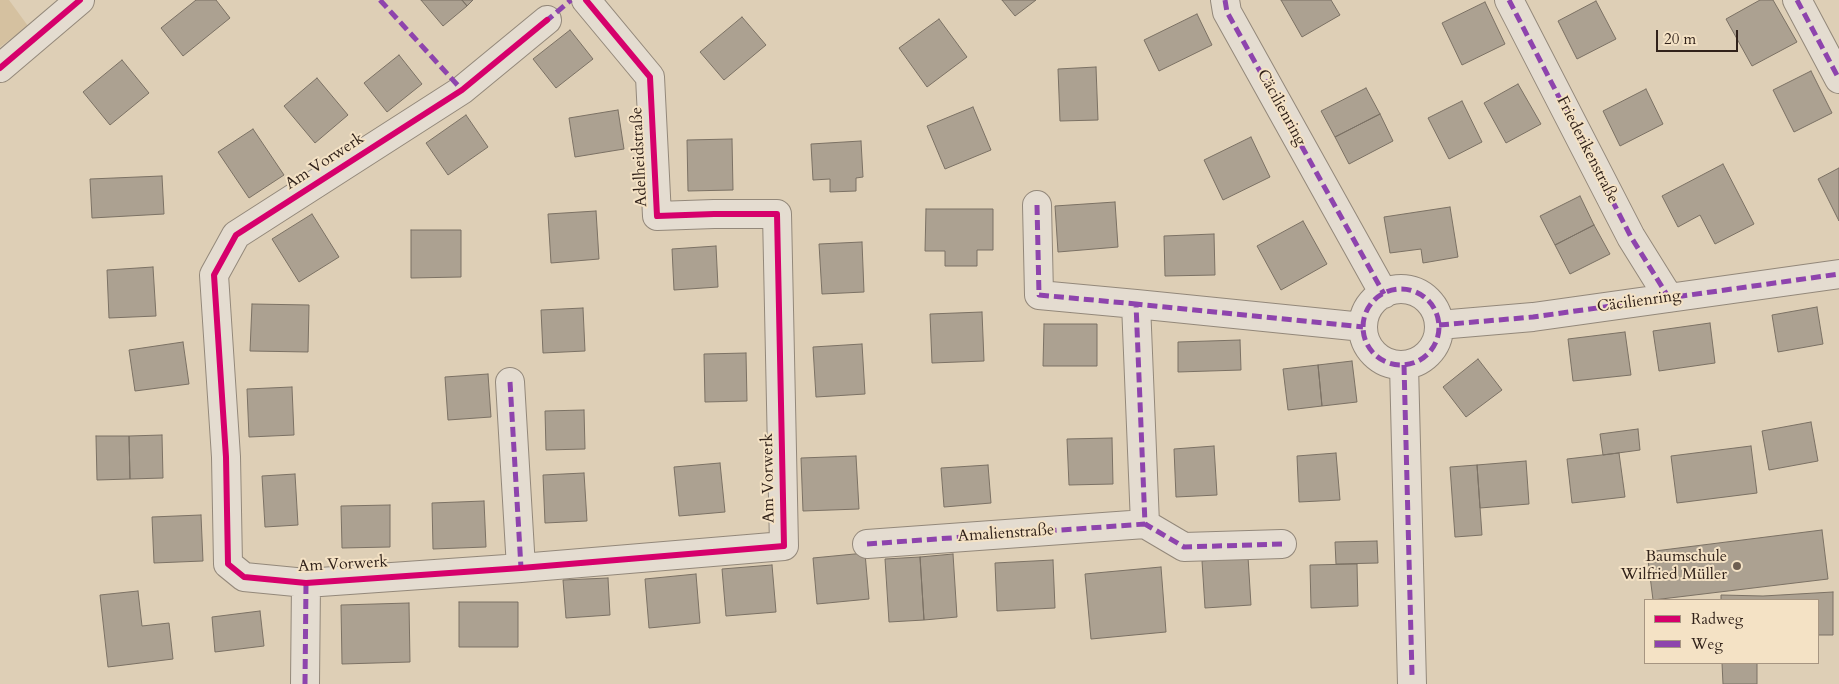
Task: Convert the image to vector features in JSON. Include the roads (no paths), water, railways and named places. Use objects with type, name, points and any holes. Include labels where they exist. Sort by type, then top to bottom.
[{"type":"street","points":[[0,68],[80,0]]},
{"type":"street","name":"Adelheidstraße","points":[[586,0],[650,77],[657,216],[777,214]]},
{"type":"street","name":"Cäcilienring","points":[[1225,0],[1227,12],[1384,294]]},
{"type":"street","name":"Friederikenstraße","points":[[1509,0],[1631,237],[1669,298]]},
{"type":"street","points":[[1797,0],[1839,79]]},
{"type":"street","name":"Am Vorwerk","points":[[547,20],[462,90],[236,235],[214,275],[226,457],[228,564],[244,577],[306,583],[521,568],[784,546],[777,214]]},
{"type":"street","points":[[1036,205],[1038,295],[1363,327]]},
{"type":"street","name":"Cäcilienring","points":[[1439,325],[1533,317],[1839,274]]},
{"type":"street","points":[[1396,290],[1408,290],[1430,302],[1436,313],[1439,325],[1437,340],[1430,352],[1418,361],[1404,365],[1384,362],[1375,356],[1364,338],[1363,327],[1369,307],[1376,299],[1396,290]]},
{"type":"street","points":[[1136,304],[1145,524],[1184,547],[1282,544]]},
{"type":"street","points":[[1404,365],[1412,684]]},
{"type":"street","points":[[510,382],[521,568]]},
{"type":"street","name":"Amalienstraße","points":[[867,544],[1145,524]]},
{"type":"street","name":"Am Vorwerk","points":[[305,684],[306,583]]},
{"type":"place","name":"Baumschule Wilfried Müller","points":[[1737,566]]}]
